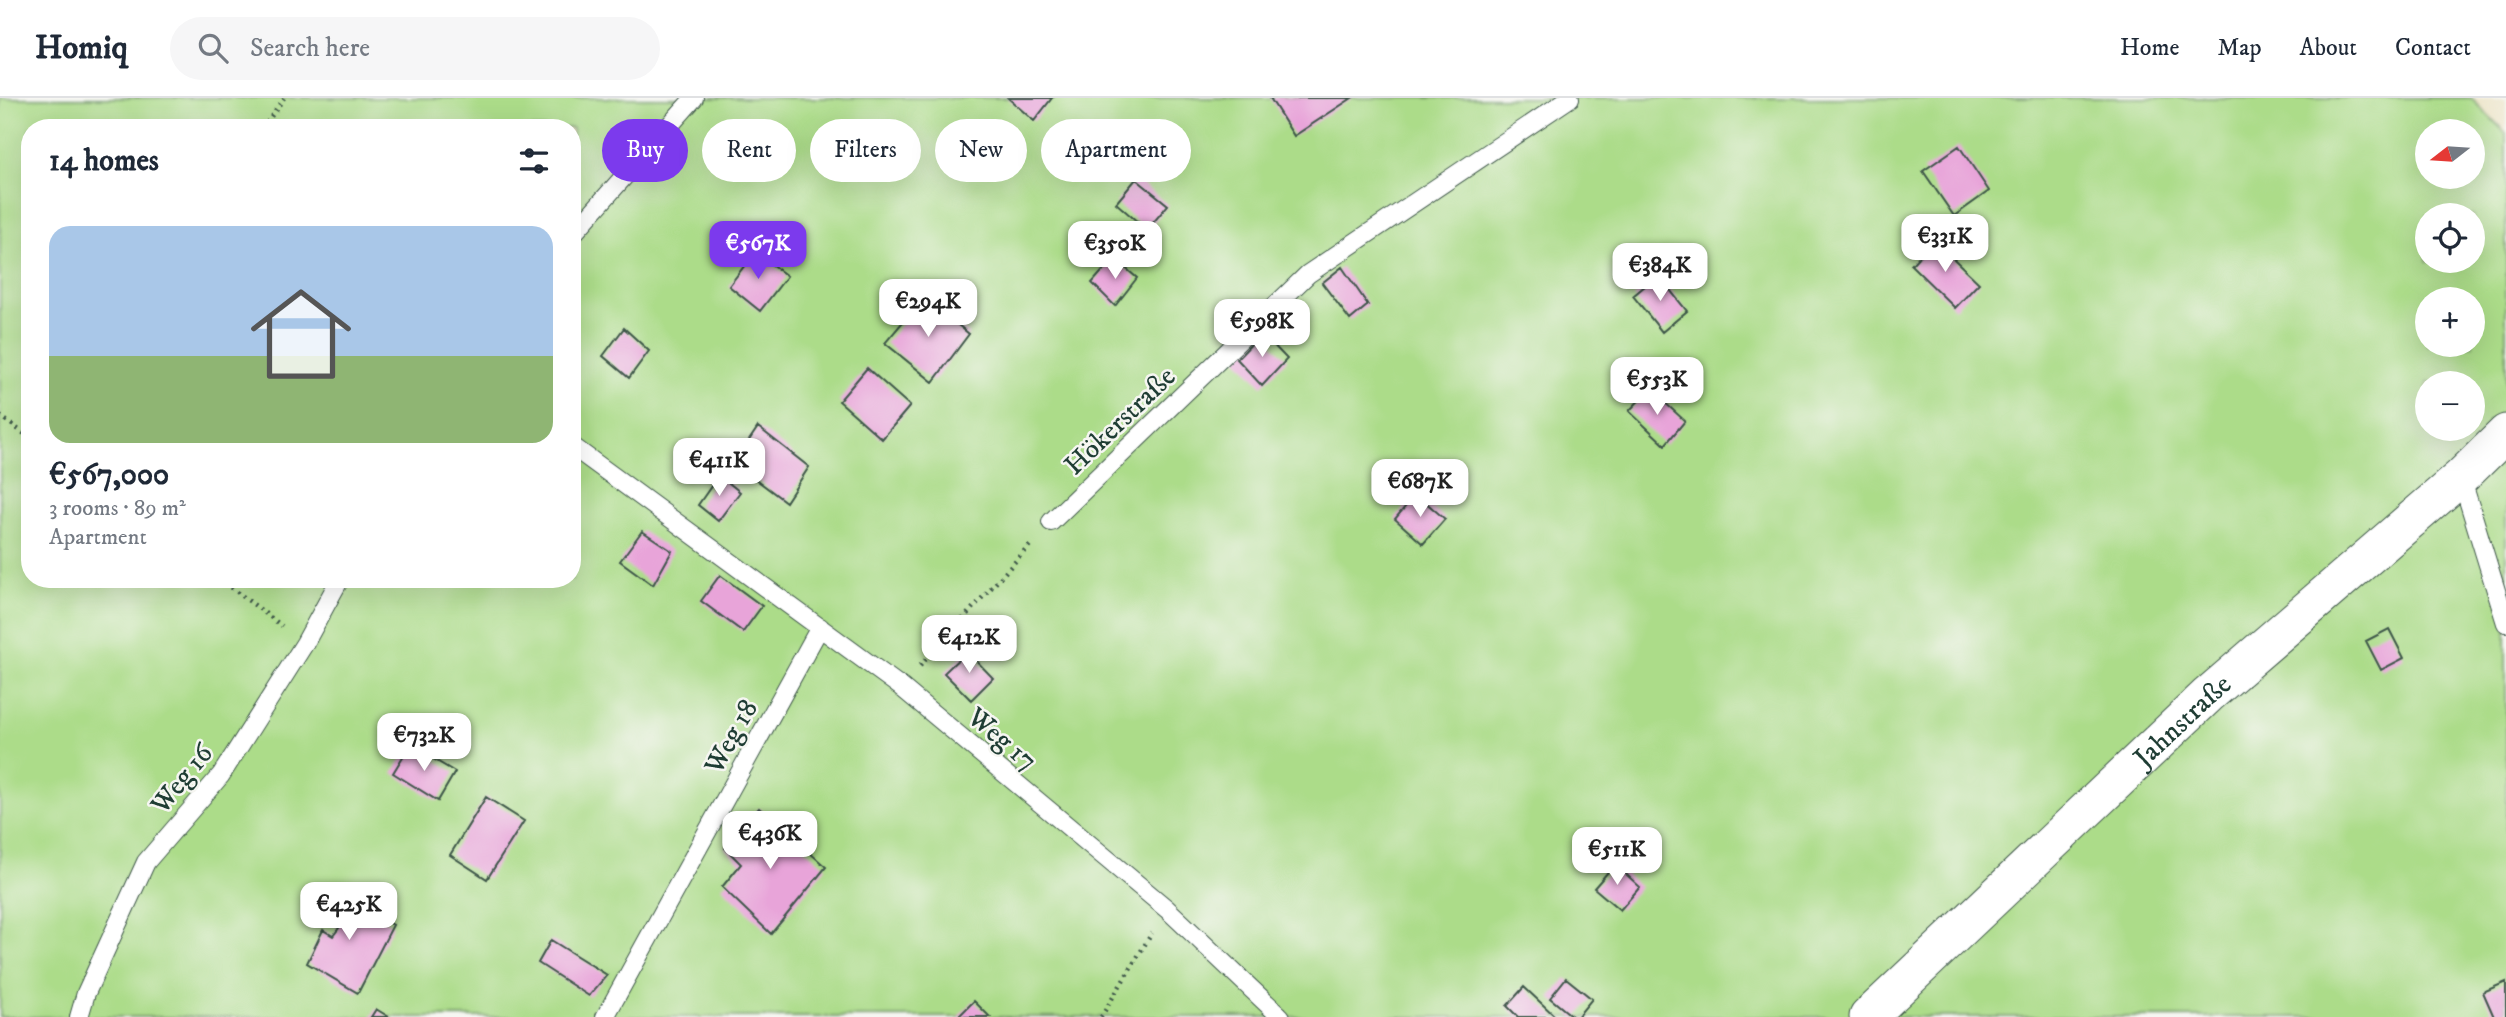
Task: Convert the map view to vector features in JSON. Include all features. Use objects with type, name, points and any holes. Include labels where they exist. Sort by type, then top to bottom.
[{"type":"street","name":"Jahnstraße","points":[[1868,1017],[2208,695],[2461,477],[2506,433]]},
{"type":"lane","points":[[581,225],[694,98]]},
{"type":"lane","name":"Hökerstraße","points":[[1051,522],[1308,274],[1570,98]]},
{"type":"lane","name":"Weg 17","points":[[581,453],[901,687],[1167,909],[1281,1017]]},
{"type":"lane","points":[[2461,477],[2506,623]]},
{"type":"lane","name":"Weg 16","points":[[79,1017],[86,993],[146,862],[221,775],[305,643],[335,588]]},
{"type":"lane","name":"Weg 18","points":[[605,1017],[820,627]]},
{"type":"path","points":[[269,119],[284,98]]},
{"type":"path","points":[[0,416],[21,431]]},
{"type":"path","points":[[901,687],[1051,522]]},
{"type":"path","points":[[232,588],[305,643]]},
{"type":"path","points":[[1101,1017],[1167,909]]},
{"type":"green space","points":[[0,98],[2471,98],[2506,133],[2506,1017],[0,1017]]},
{"type":"building","points":[[1008,98],[1052,98],[1034,121]]},
{"type":"building","points":[[1270,98],[1352,98],[1294,136]]},
{"type":"building","points":[[1959,146],[1989,191],[1954,216],[1923,171]]},
{"type":"building","points":[[1134,182],[1140,182],[1168,205],[1147,230],[1116,203]]},
{"type":"building","points":[[1934,240],[1979,283],[1955,308],[1911,265]]},
{"type":"building","points":[[755,252],[787,276],[760,311],[729,286]]},
{"type":"building","points":[[1114,258],[1137,278],[1115,306],[1092,283]]},
{"type":"building","points":[[1342,267],[1368,305],[1350,320],[1322,283]]},
{"type":"building","points":[[1658,275],[1687,311],[1662,332],[1633,296]]},
{"type":"building","points":[[924,297],[969,334],[933,382],[885,343]]},
{"type":"building","points":[[624,328],[649,351],[629,378],[603,356]]},
{"type":"building","points":[[1262,333],[1287,359],[1262,386],[1237,359]]},
{"type":"building","points":[[867,368],[910,406],[882,439],[839,401]]},
{"type":"building","points":[[1650,389],[1685,421],[1665,445],[1629,411]]},
{"type":"building","points":[[758,427],[809,467],[786,502],[734,463]]},
{"type":"building","points":[[719,475],[740,492],[718,521],[698,505]]},
{"type":"building","points":[[1416,494],[1445,519],[1423,544],[1395,519]]},
{"type":"building","points":[[642,531],[672,551],[653,585],[620,561]]},
{"type":"building","points":[[720,575],[762,606],[743,632],[701,601]]},
{"type":"building","points":[[2389,629],[2404,658],[2381,670],[2366,641]]},
{"type":"building","points":[[967,651],[993,678],[971,700],[944,673]]},
{"type":"building","points":[[410,745],[455,772],[438,801],[393,773]]},
{"type":"building","points":[[486,797],[524,821],[487,879],[450,855]]},
{"type":"building","points":[[759,808],[826,867],[771,934],[722,887],[741,864],[725,848]]},
{"type":"building","points":[[1615,864],[1640,887],[1620,910],[1594,888]]},
{"type":"building","points":[[333,890],[393,925],[358,993],[307,963],[323,930],[333,936],[339,928],[318,916]]},
{"type":"building","points":[[551,940],[607,975],[589,996],[538,963]]},
{"type":"building","points":[[1566,978],[1592,999],[1577,1017],[1573,1017],[1550,998]]},
{"type":"building","points":[[2506,982],[2506,1017],[2494,1017],[2483,992]]},
{"type":"building","points":[[1524,987],[1556,1017],[1518,1017],[1507,1006]]},
{"type":"building","points":[[974,1001],[990,1017],[958,1017]]},
{"type":"building","points":[[376,1009],[389,1017],[371,1017]]}]
